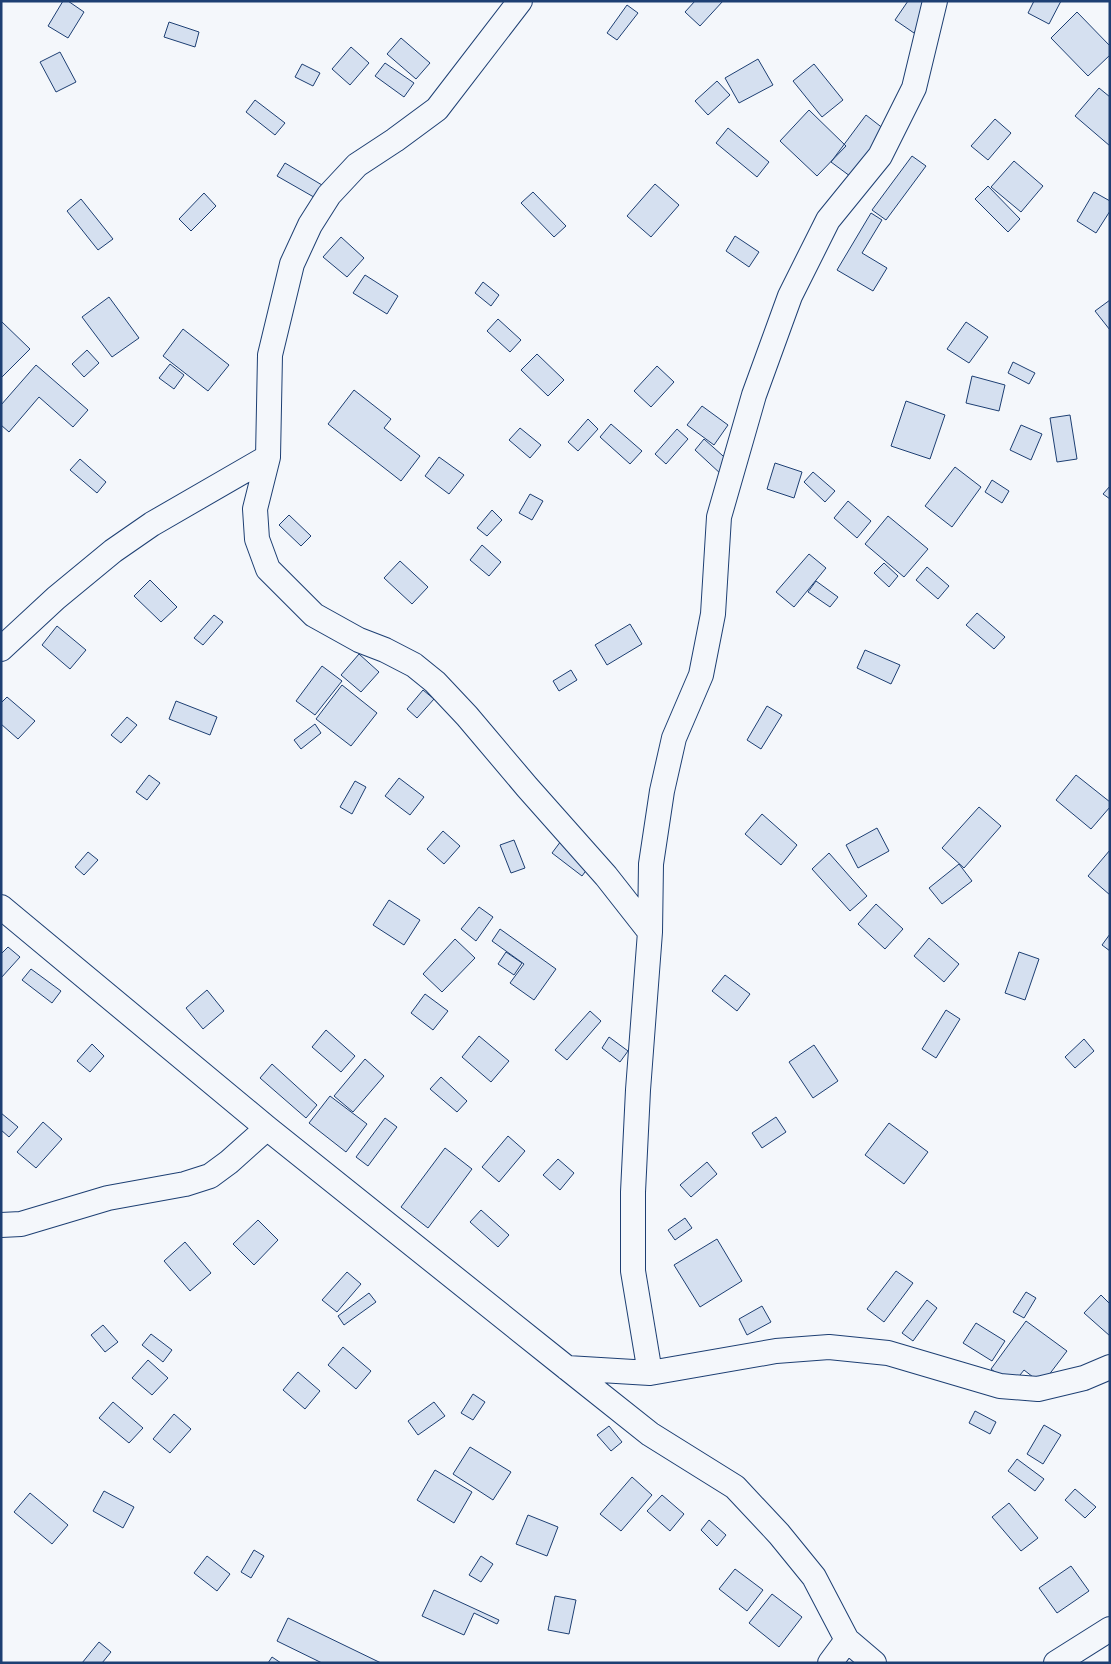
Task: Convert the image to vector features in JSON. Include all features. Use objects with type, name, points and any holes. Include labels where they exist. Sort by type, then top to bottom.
[{"type":"street","points":[[520,1],[437,109],[358,165],[329,195],[310,225],[292,264],[270,355],[268,457],[255,509],[257,539],[268,569],[314,615],[359,640],[385,650],[414,665],[435,682],[467,716],[526,787],[606,876],[650,932]]},
{"type":"street","points":[[650,1373],[633,1271],[633,1192],[638,1090],[650,932],[651,864],[662,791],[674,738],[701,675],[713,614],[719,517],[754,395],[790,296],[828,220],[880,156],[914,88],[935,1]]},
{"type":"street","points":[[1,649],[56,598],[113,551],[152,524],[268,457]]},
{"type":"street","points":[[1,907],[267,1128],[650,1434],[735,1487],[779,1534],[814,1577],[847,1640],[874,1663]]},
{"type":"street","points":[[1,1225],[21,1224],[108,1198],[185,1184],[210,1176],[229,1162],[267,1128]]},
{"type":"street","points":[[567,1368],[650,1373],[776,1351],[829,1347],[888,1353],[1000,1386],[1038,1389],[1084,1378],[1110,1367]]},
{"type":"street","points":[[1056,1663],[1110,1629]]},
{"type":"street","points":[[830,1663],[847,1640]]},
{"type":"building","points":[[63,1],[68,1],[84,12],[68,38],[48,26]]},
{"type":"building","points":[[695,1],[723,1],[700,26],[685,12]]},
{"type":"building","points":[[908,1],[936,1],[914,33],[895,20]]},
{"type":"building","points":[[1034,1],[1061,1],[1049,24],[1028,13]]},
{"type":"building","points":[[627,5],[638,13],[617,40],[607,33]]},
{"type":"building","points":[[1077,12],[1110,46],[1110,55],[1088,76],[1051,38]]},
{"type":"building","points":[[169,22],[199,32],[195,47],[164,37]]},
{"type":"building","points":[[401,38],[430,63],[416,79],[387,54]]},
{"type":"building","points":[[351,47],[369,63],[350,85],[332,69]]},
{"type":"building","points":[[60,52],[76,82],[56,92],[40,62]]},
{"type":"building","points":[[758,59],[773,85],[739,103],[725,78]]},
{"type":"building","points":[[385,63],[414,83],[404,97],[375,76]]},
{"type":"building","points":[[302,64],[320,73],[313,86],[295,77]]},
{"type":"building","points":[[814,64],[843,100],[822,117],[793,81]]},
{"type":"building","points":[[717,81],[730,95],[708,115],[695,101]]},
{"type":"building","points":[[1099,88],[1110,97],[1110,146],[1075,116]]},
{"type":"building","points":[[255,100],[285,123],[275,135],[246,112]]},
{"type":"building","points":[[809,110],[846,146],[817,176],[780,141]]},
{"type":"building","points":[[866,115],[889,133],[858,182],[831,162]]},
{"type":"building","points":[[995,119],[1011,133],[988,160],[971,146]]},
{"type":"building","points":[[728,128],[769,162],[757,177],[716,143]]},
{"type":"building","points":[[912,156],[926,166],[886,220],[872,210]]},
{"type":"building","points":[[1014,161],[1043,186],[1021,212],[991,187]]},
{"type":"building","points":[[285,163],[327,188],[319,200],[277,176]]},
{"type":"building","points":[[655,184],[679,205],[651,237],[627,216]]},
{"type":"building","points":[[988,186],[1020,219],[1008,232],[975,199]]},
{"type":"building","points":[[533,192],[566,226],[554,237],[521,203]]},
{"type":"building","points":[[1094,192],[1110,201],[1110,211],[1096,233],[1077,221]]},
{"type":"building","points":[[204,193],[216,206],[191,231],[179,219]]},
{"type":"building","points":[[81,199],[113,239],[98,250],[67,211]]},
{"type":"building","points":[[871,213],[882,220],[862,253],[887,268],[873,291],[837,270]]},
{"type":"building","points":[[735,236],[759,252],[749,267],[726,251]]},
{"type":"building","points":[[341,237],[364,258],[347,277],[323,257]]},
{"type":"building","points":[[365,275],[398,296],[387,314],[353,293]]},
{"type":"building","points":[[483,282],[499,295],[491,306],[475,293]]},
{"type":"building","points":[[109,297],[139,338],[112,357],[82,317]]},
{"type":"building","points":[[1110,300],[1110,330],[1095,311]]},
{"type":"building","points":[[498,319],[521,340],[510,352],[487,331]]},
{"type":"building","points":[[1,321],[30,349],[1,378]]},
{"type":"building","points":[[966,322],[988,337],[969,363],[947,349]]},
{"type":"building","points":[[183,329],[229,365],[208,391],[163,356]]},
{"type":"building","points":[[87,350],[99,363],[84,377],[72,364]]},
{"type":"building","points":[[537,354],[564,380],[548,396],[521,370]]},
{"type":"building","points":[[1013,362],[1035,373],[1029,384],[1008,373]]},
{"type":"building","points":[[170,364],[184,375],[174,389],[159,378]]},
{"type":"building","points":[[36,365],[88,410],[73,427],[39,397],[9,432],[1,425],[1,405]]},
{"type":"building","points":[[657,366],[674,382],[651,407],[634,391]]},
{"type":"building","points":[[972,376],[1005,385],[999,411],[966,403]]},
{"type":"building","points":[[354,390],[391,419],[384,428],[420,456],[401,481],[328,424]]},
{"type":"building","points":[[906,401],[945,415],[930,459],[891,446]]},
{"type":"building","points":[[702,406],[728,425],[714,445],[687,425]]},
{"type":"building","points":[[1070,415],[1077,459],[1057,462],[1050,418]]},
{"type":"building","points":[[588,419],[598,429],[578,451],[568,442]]},
{"type":"building","points":[[611,424],[642,451],[630,464],[600,437]]},
{"type":"building","points":[[1021,425],[1042,434],[1031,460],[1010,450]]},
{"type":"building","points":[[520,428],[541,445],[530,458],[509,440]]},
{"type":"building","points":[[677,429],[688,439],[666,464],[655,454]]},
{"type":"building","points":[[704,439],[732,464],[722,475],[695,450]]},
{"type":"building","points":[[439,457],[464,475],[449,494],[425,476]]},
{"type":"building","points":[[80,459],[106,482],[97,493],[70,470]]},
{"type":"building","points":[[775,463],[802,472],[794,498],[767,489]]},
{"type":"building","points":[[955,467],[981,487],[952,527],[925,506]]},
{"type":"building","points":[[813,472],[835,491],[825,502],[804,482]]},
{"type":"building","points":[[992,480],[1009,491],[1002,503],[985,492]]},
{"type":"building","points":[[1110,486],[1110,499],[1103,494]]},
{"type":"building","points":[[530,494],[543,501],[532,520],[519,513]]},
{"type":"building","points":[[848,501],[871,521],[857,538],[834,518]]},
{"type":"building","points":[[492,510],[502,520],[487,536],[477,528]]},
{"type":"building","points":[[289,515],[311,536],[301,546],[279,525]]},
{"type":"building","points":[[888,516],[928,549],[904,577],[865,544]]},
{"type":"building","points":[[482,545],[501,562],[489,576],[470,560]]},
{"type":"building","points":[[809,554],[826,568],[794,607],[776,592]]},
{"type":"building","points":[[400,561],[428,587],[412,604],[384,578]]},
{"type":"building","points":[[884,563],[898,576],[889,587],[874,573]]},
{"type":"building","points":[[927,567],[949,586],[938,599],[916,580]]},
{"type":"building","points":[[150,580],[177,607],[161,622],[134,596]]},
{"type":"building","points":[[816,581],[838,597],[830,607],[808,592]]},
{"type":"building","points":[[977,613],[1005,637],[994,649],[966,625]]},
{"type":"building","points":[[214,615],[223,622],[203,645],[194,638]]},
{"type":"building","points":[[630,624],[642,644],[607,665],[595,645]]},
{"type":"building","points":[[57,626],[86,650],[70,669],[42,645]]},
{"type":"building","points":[[865,650],[900,665],[891,684],[857,668]]},
{"type":"building","points":[[359,654],[379,672],[361,692],[341,675]]},
{"type":"building","points":[[322,666],[342,681],[315,715],[296,701]]},
{"type":"building","points":[[571,670],[577,680],[559,691],[553,681]]},
{"type":"building","points":[[342,685],[377,713],[351,746],[316,719]]},
{"type":"building","points":[[423,690],[434,699],[417,718],[407,709]]},
{"type":"building","points":[[7,697],[35,721],[18,739],[1,724],[1,703]]},
{"type":"building","points":[[176,701],[217,717],[210,735],[169,719]]},
{"type":"building","points":[[767,706],[782,715],[761,749],[747,740]]},
{"type":"building","points":[[127,717],[137,725],[121,743],[111,735]]},
{"type":"building","points":[[315,724],[321,733],[301,749],[294,740]]},
{"type":"building","points":[[149,775],[160,783],[147,800],[136,792]]},
{"type":"building","points":[[1076,775],[1110,802],[1110,807],[1091,829],[1056,800]]},
{"type":"building","points":[[399,778],[424,797],[410,815],[385,796]]},
{"type":"building","points":[[355,781],[366,787],[352,814],[340,807]]},
{"type":"building","points":[[979,807],[1001,826],[964,868],[942,848]]},
{"type":"building","points":[[762,814],[797,845],[781,865],[745,834]]},
{"type":"building","points":[[877,828],[889,851],[858,868],[846,845]]},
{"type":"building","points":[[443,831],[460,846],[444,864],[427,849]]},
{"type":"building","points":[[514,840],[525,868],[511,873],[500,845]]},
{"type":"building","points":[[561,841],[591,864],[582,876],[552,853]]},
{"type":"building","points":[[1110,850],[1110,895],[1088,876]]},
{"type":"building","points":[[88,852],[98,860],[84,875],[75,867]]},
{"type":"building","points":[[829,853],[867,896],[850,911],[812,869]]},
{"type":"building","points":[[959,864],[972,881],[942,904],[929,888]]},
{"type":"building","points":[[389,900],[420,920],[404,945],[373,925]]},
{"type":"building","points":[[876,904],[903,929],[885,949],[858,924]]},
{"type":"building","points":[[479,907],[493,917],[476,941],[461,929]]},
{"type":"building","points":[[500,929],[556,969],[534,1000],[510,983],[524,964],[492,941]]},
{"type":"building","points":[[1110,934],[1110,951],[1102,945]]},
{"type":"building","points":[[929,938],[959,964],[944,982],[914,956]]},
{"type":"building","points":[[455,939],[475,958],[442,992],[423,974]]},
{"type":"building","points":[[8,947],[20,957],[1,978],[1,954]]},
{"type":"building","points":[[506,952],[522,963],[514,975],[498,964]]},
{"type":"building","points":[[1019,952],[1039,959],[1025,1000],[1005,993]]},
{"type":"building","points":[[31,969],[61,991],[52,1003],[22,980]]},
{"type":"building","points":[[725,975],[750,994],[737,1011],[712,991]]},
{"type":"building","points":[[207,990],[224,1011],[203,1029],[186,1008]]},
{"type":"building","points":[[425,994],[448,1011],[433,1030],[411,1013]]},
{"type":"building","points":[[946,1010],[960,1019],[936,1058],[922,1049]]},
{"type":"building","points":[[590,1011],[601,1021],[567,1060],[555,1050]]},
{"type":"building","points":[[326,1030],[355,1056],[341,1072],[312,1047]]},
{"type":"building","points":[[479,1036],[509,1061],[491,1082],[462,1057]]},
{"type":"building","points":[[609,1037],[628,1051],[620,1062],[602,1048]]},
{"type":"building","points":[[1084,1039],[1094,1051],[1075,1068],[1065,1057]]},
{"type":"building","points":[[92,1044],[104,1056],[90,1072],[77,1061]]},
{"type":"building","points":[[814,1045],[838,1081],[813,1098],[789,1062]]},
{"type":"building","points":[[365,1059],[384,1076],[353,1112],[334,1096]]},
{"type":"building","points":[[272,1064],[317,1105],[306,1118],[260,1078]]},
{"type":"building","points":[[441,1077],[467,1101],[457,1112],[430,1089]]},
{"type":"building","points":[[330,1096],[367,1124],[346,1152],[309,1123]]},
{"type":"building","points":[[1,1113],[18,1127],[9,1137],[1,1130]]},
{"type":"building","points":[[776,1117],[786,1132],[762,1148],[752,1133]]},
{"type":"building","points":[[385,1118],[397,1127],[368,1166],[356,1157]]},
{"type":"building","points":[[43,1122],[62,1139],[36,1168],[17,1152]]},
{"type":"building","points":[[889,1123],[928,1152],[904,1184],[865,1155]]},
{"type":"building","points":[[508,1136],[525,1151],[499,1182],[482,1167]]},
{"type":"building","points":[[445,1148],[472,1169],[428,1228],[401,1207]]},
{"type":"building","points":[[558,1159],[574,1173],[560,1190],[543,1175]]},
{"type":"building","points":[[707,1162],[717,1174],[691,1197],[680,1185]]},
{"type":"building","points":[[481,1210],[509,1235],[498,1247],[470,1222]]},
{"type":"building","points":[[685,1218],[692,1228],[675,1240],[668,1230]]},
{"type":"building","points":[[258,1220],[278,1240],[254,1265],[233,1244]]},
{"type":"building","points":[[717,1239],[742,1281],[700,1307],[674,1265]]},
{"type":"building","points":[[185,1242],[211,1273],[190,1291],[164,1261]]},
{"type":"building","points":[[896,1271],[913,1283],[884,1322],[867,1309]]},
{"type":"building","points":[[347,1272],[361,1284],[337,1312],[322,1300]]},
{"type":"building","points":[[1026,1292],[1036,1298],[1024,1318],[1013,1312]]},
{"type":"building","points":[[369,1293],[376,1302],[344,1325],[338,1316]]},
{"type":"building","points":[[1101,1295],[1110,1304],[1110,1336],[1084,1313]]},
{"type":"building","points":[[927,1300],[937,1308],[913,1341],[902,1333]]},
{"type":"building","points":[[762,1306],[771,1322],[747,1335],[739,1319]]},
{"type":"building","points":[[1026,1321],[1067,1351],[1042,1384],[1024,1370],[1012,1385],[991,1369]]},
{"type":"building","points":[[976,1323],[1005,1341],[992,1361],[963,1343]]},
{"type":"building","points":[[103,1325],[118,1342],[105,1352],[91,1335]]},
{"type":"building","points":[[151,1334],[172,1350],[163,1362],[142,1345]]},
{"type":"building","points":[[343,1347],[371,1371],[356,1389],[328,1365]]},
{"type":"building","points":[[148,1360],[168,1378],[152,1395],[132,1378]]},
{"type":"building","points":[[298,1372],[320,1391],[305,1409],[283,1390]]},
{"type":"building","points":[[473,1394],[485,1402],[473,1420],[461,1413]]},
{"type":"building","points":[[113,1402],[143,1428],[129,1443],[99,1418]]},
{"type":"building","points":[[434,1402],[445,1416],[418,1435],[408,1421]]},
{"type":"building","points":[[975,1411],[996,1422],[990,1434],[969,1423]]},
{"type":"building","points":[[174,1414],[191,1429],[170,1453],[153,1439]]},
{"type":"building","points":[[1044,1425],[1061,1435],[1043,1464],[1027,1454]]},
{"type":"building","points":[[609,1426],[622,1442],[611,1451],[597,1435]]},
{"type":"building","points":[[470,1447],[511,1472],[493,1500],[453,1474]]},
{"type":"building","points":[[1017,1459],[1044,1479],[1035,1491],[1008,1471]]},
{"type":"building","points":[[435,1470],[472,1492],[454,1523],[417,1500]]},
{"type":"building","points":[[632,1477],[652,1495],[621,1531],[600,1514]]},
{"type":"building","points":[[1075,1489],[1096,1507],[1085,1518],[1065,1500]]},
{"type":"building","points":[[104,1491],[134,1507],[123,1528],[93,1511]]},
{"type":"building","points":[[30,1493],[68,1525],[52,1544],[14,1512]]},
{"type":"building","points":[[662,1495],[684,1514],[670,1531],[647,1511]]},
{"type":"building","points":[[1009,1503],[1038,1538],[1021,1551],[992,1517]]},
{"type":"building","points":[[528,1515],[558,1527],[547,1556],[516,1544]]},
{"type":"building","points":[[709,1520],[726,1535],[717,1546],[701,1530]]},
{"type":"building","points":[[254,1550],[264,1556],[251,1578],[241,1572]]},
{"type":"building","points":[[207,1556],[230,1574],[217,1591],[194,1573]]},
{"type":"building","points":[[481,1556],[493,1564],[481,1582],[469,1575]]},
{"type":"building","points":[[1071,1566],[1089,1591],[1057,1613],[1039,1588]]},
{"type":"building","points":[[735,1569],[763,1590],[747,1611],[719,1589]]},
{"type":"building","points":[[434,1590],[499,1620],[497,1624],[474,1613],[464,1635],[422,1616]]},
{"type":"building","points":[[772,1594],[802,1617],[779,1647],[749,1623]]},
{"type":"building","points":[[555,1596],[576,1600],[569,1634],[548,1630]]},
{"type":"building","points":[[288,1618],[381,1663],[322,1663],[277,1641]]},
{"type":"building","points":[[99,1642],[111,1652],[102,1663],[82,1663]]},
{"type":"building","points":[[272,1657],[281,1663],[268,1663]]}]
